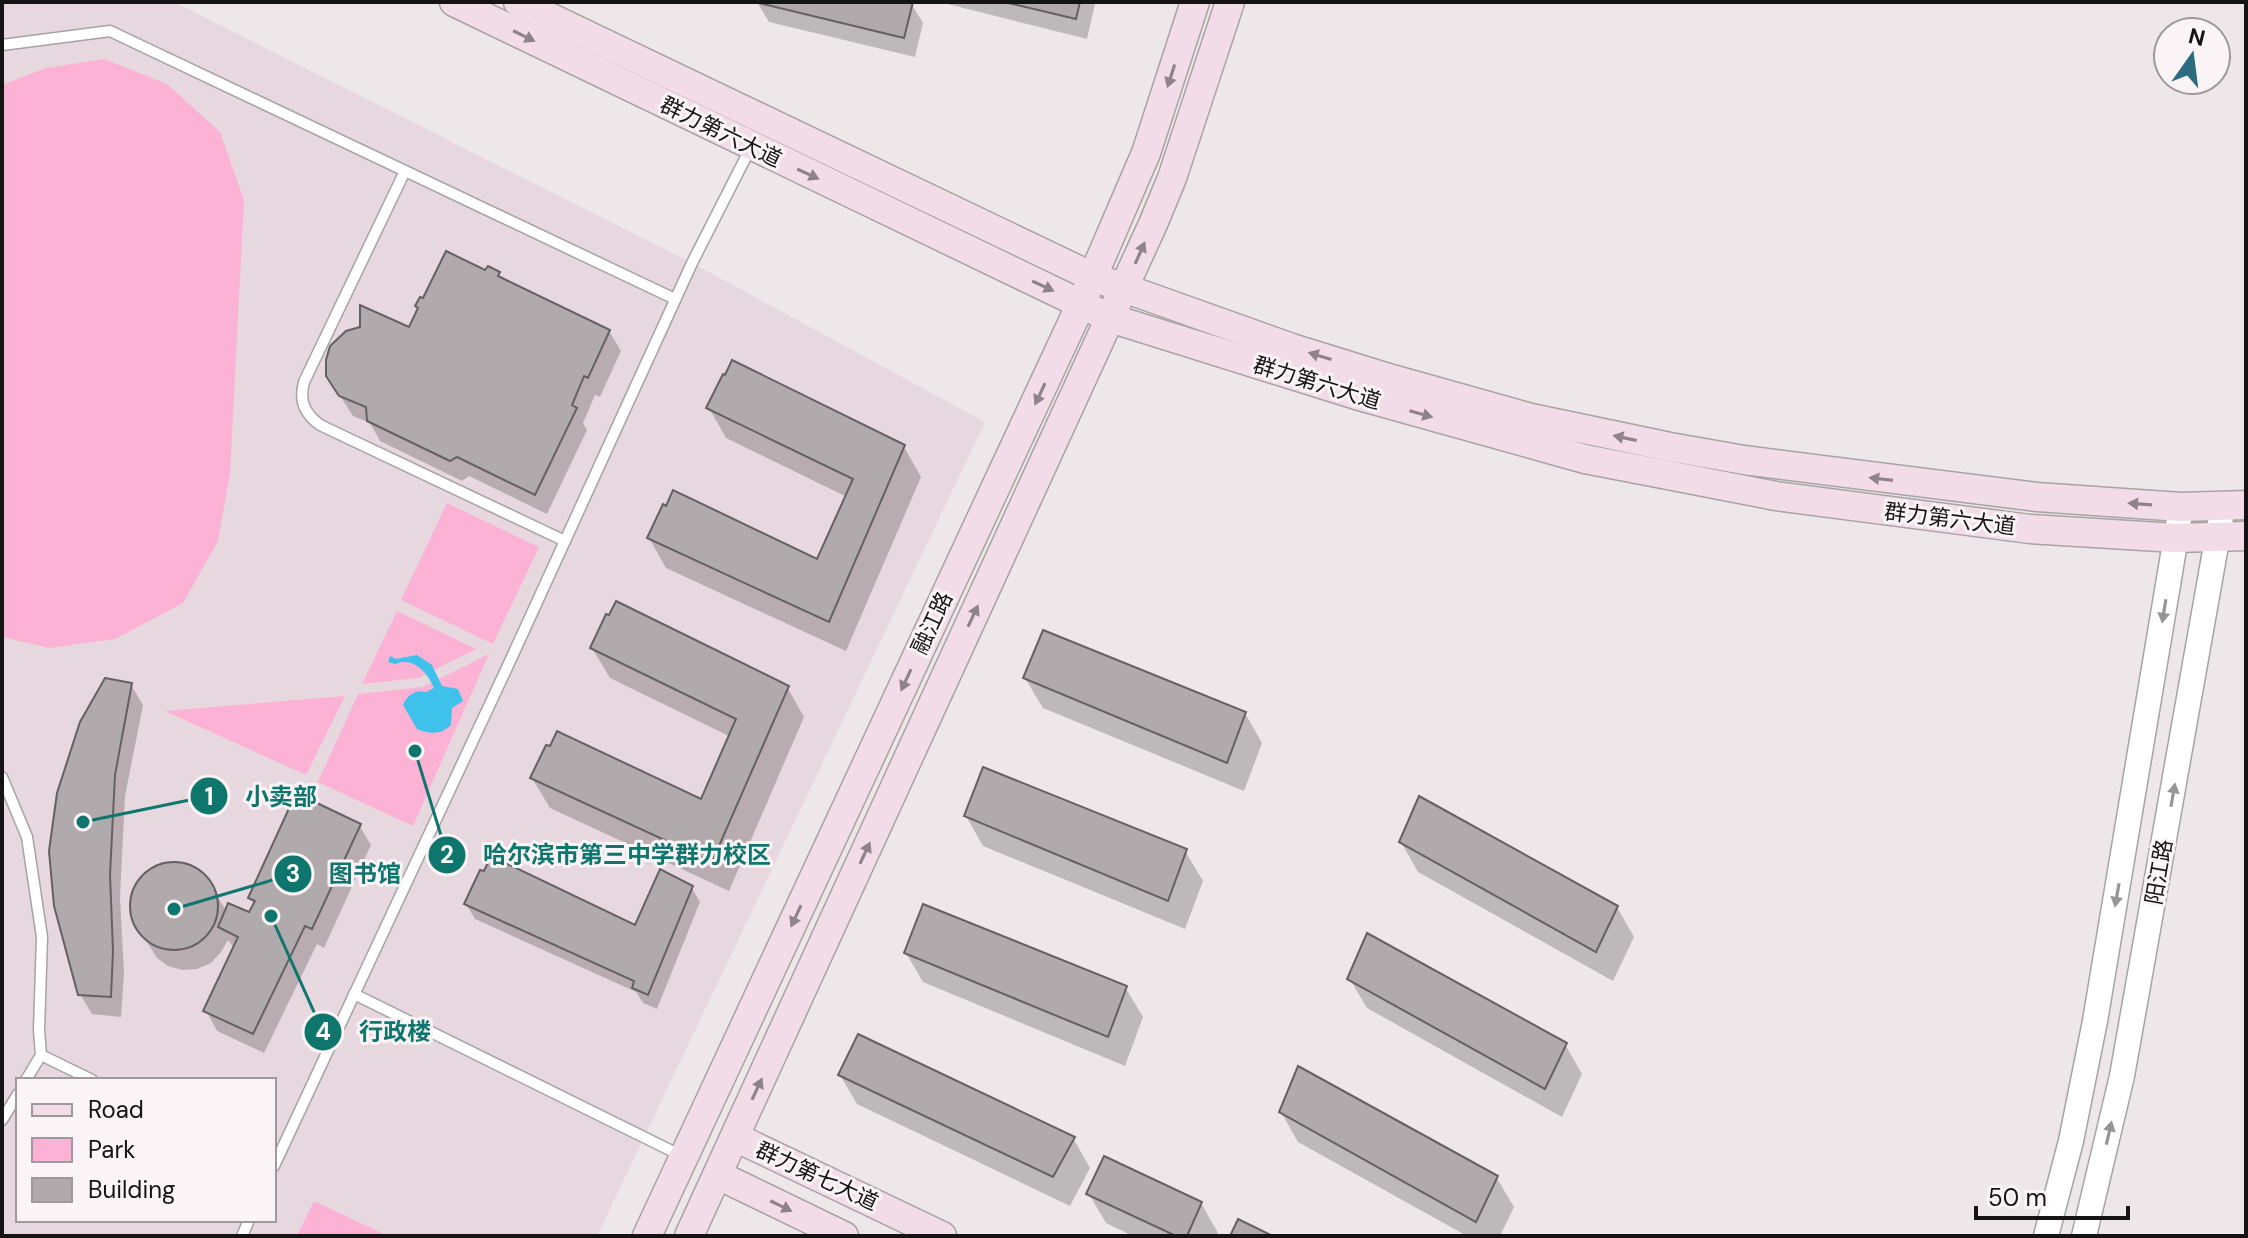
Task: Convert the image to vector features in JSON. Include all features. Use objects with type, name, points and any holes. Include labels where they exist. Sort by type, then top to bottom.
[{"type":"main road","name":"群力第六大道","points":[[454,2],[1110,318],[1342,391],[1493,435],[1667,476],[1776,496],[2030,529],[2176,538],[2232,537]]},
{"type":"main road","name":"群力第六大道","points":[[518,2],[1093,277],[1292,348],[1392,379],[1531,418],[1670,447],[1943,487],[2037,497],[2181,507],[2235,505]]},
{"type":"main road","name":"融江路","points":[[647,1236],[1093,277],[1146,153],[1195,2]]},
{"type":"main road","name":"融江路","points":[[689,1236],[1124,289],[1172,178],[1230,2]]},
{"type":"main road","name":"群力第七大道","points":[[735,1137],[942,1236]]},
{"type":"main road","name":"群力第七大道","points":[[718,1175],[844,1236]]},
{"type":"street","name":"阳江路","points":[[2084,1236],[2122,1076],[2232,537],[2235,505]]},
{"type":"street","name":"阳江路","points":[[2046,1236],[2071,1141],[2095,1021],[2181,507]]},
{"type":"lane","points":[[2,45],[110,31],[675,299]]},
{"type":"lane","points":[[276,1162],[675,299],[751,147]]},
{"type":"lane","points":[[405,171],[304,382],[301,395],[304,408],[310,418],[320,425],[565,541]]},
{"type":"lane","points":[[2,777],[27,837],[42,937],[41,1055],[27,1078]]},
{"type":"lane","points":[[354,994],[684,1156]]},
{"type":"lane","points":[[41,1055],[88,1078]]},
{"type":"lane","points":[[2,1120],[16,1097]]},
{"type":"shaded area","points":[[2,2],[174,2],[692,263],[985,422],[597,1236],[2,1236]]},
{"type":"green space","points":[[104,59],[167,84],[220,132],[244,200],[230,473],[218,541],[183,603],[115,639],[49,648],[2,637],[2,85],[46,68]]},
{"type":"green space","points":[[447,503],[539,547],[493,644],[401,600]]},
{"type":"green space","points":[[397,611],[476,649],[418,678],[362,684]]},
{"type":"green space","points":[[489,654],[413,826],[318,782],[358,694],[423,687]]},
{"type":"green space","points":[[345,696],[306,775],[165,711]]},
{"type":"green space","points":[[314,1201],[388,1236],[297,1236]]},
{"type":"water","points":[[417,655],[432,665],[442,686],[458,689],[463,701],[452,708],[451,725],[439,732],[417,729],[403,705],[412,694],[434,688],[428,677],[414,664],[388,662],[390,656],[396,659]]},
{"type":"building","points":[[755,2],[913,2],[904,38]]},
{"type":"building","points":[[1004,2],[1080,2],[1076,19]]},
{"type":"building","points":[[446,251],[485,270],[488,266],[500,272],[498,276],[610,330],[588,378],[584,376],[572,405],[577,408],[535,495],[457,457],[450,461],[367,421],[366,407],[339,396],[326,376],[330,346],[346,331],[360,327],[360,305],[409,327],[418,308],[415,306],[420,297],[423,298]]},
{"type":"building","points":[[732,360],[905,445],[829,622],[647,538],[673,490],[817,559],[853,479],[706,408]]},
{"type":"building","points":[[616,601],[789,686],[712,862],[530,778],[546,745],[550,746],[557,731],[701,799],[736,719],[590,648],[606,614],[609,615]]},
{"type":"building","points":[[1043,630],[1246,712],[1227,763],[1023,678]]},
{"type":"building","points":[[105,678],[132,683],[115,775],[110,875],[111,997],[78,995],[54,906],[49,851],[57,793],[80,722]]},
{"type":"building","points":[[983,767],[1187,849],[1168,901],[964,816]]},
{"type":"building","points":[[296,793],[361,824],[312,929],[305,926],[253,1034],[203,1011],[238,937],[218,927],[228,903],[249,912],[255,901],[248,898]]},
{"type":"building","points":[[1419,796],[1618,906],[1596,952],[1399,842]]},
{"type":"building","points":[[491,856],[635,925],[660,869],[693,886],[648,995],[632,988],[634,981],[464,904],[480,870],[484,871]]},
{"type":"building","points":[[174,862],[199,869],[211,881],[218,906],[211,931],[199,943],[174,950],[149,943],[137,931],[130,906],[137,881],[149,869]]},
{"type":"building","points":[[923,904],[1127,986],[1108,1037],[904,953]]},
{"type":"building","points":[[1367,933],[1567,1043],[1545,1089],[1347,979]]},
{"type":"building","points":[[858,1034],[1075,1137],[1053,1177],[838,1075]]},
{"type":"building","points":[[1298,1066],[1498,1176],[1476,1222],[1279,1112]]},
{"type":"building","points":[[1104,1156],[1202,1202],[1187,1236],[1176,1236],[1086,1194]]},
{"type":"building","points":[[1238,1219],[1273,1236],[1230,1236]]},
{"type":"place","name":"哈尔滨市第三中学群力校区","points":[[415,751]]},
{"type":"place","name":"小卖部","points":[[83,822]]},
{"type":"place","name":"图书馆","points":[[174,909]]},
{"type":"place","name":"行政楼","points":[[271,916]]}]
